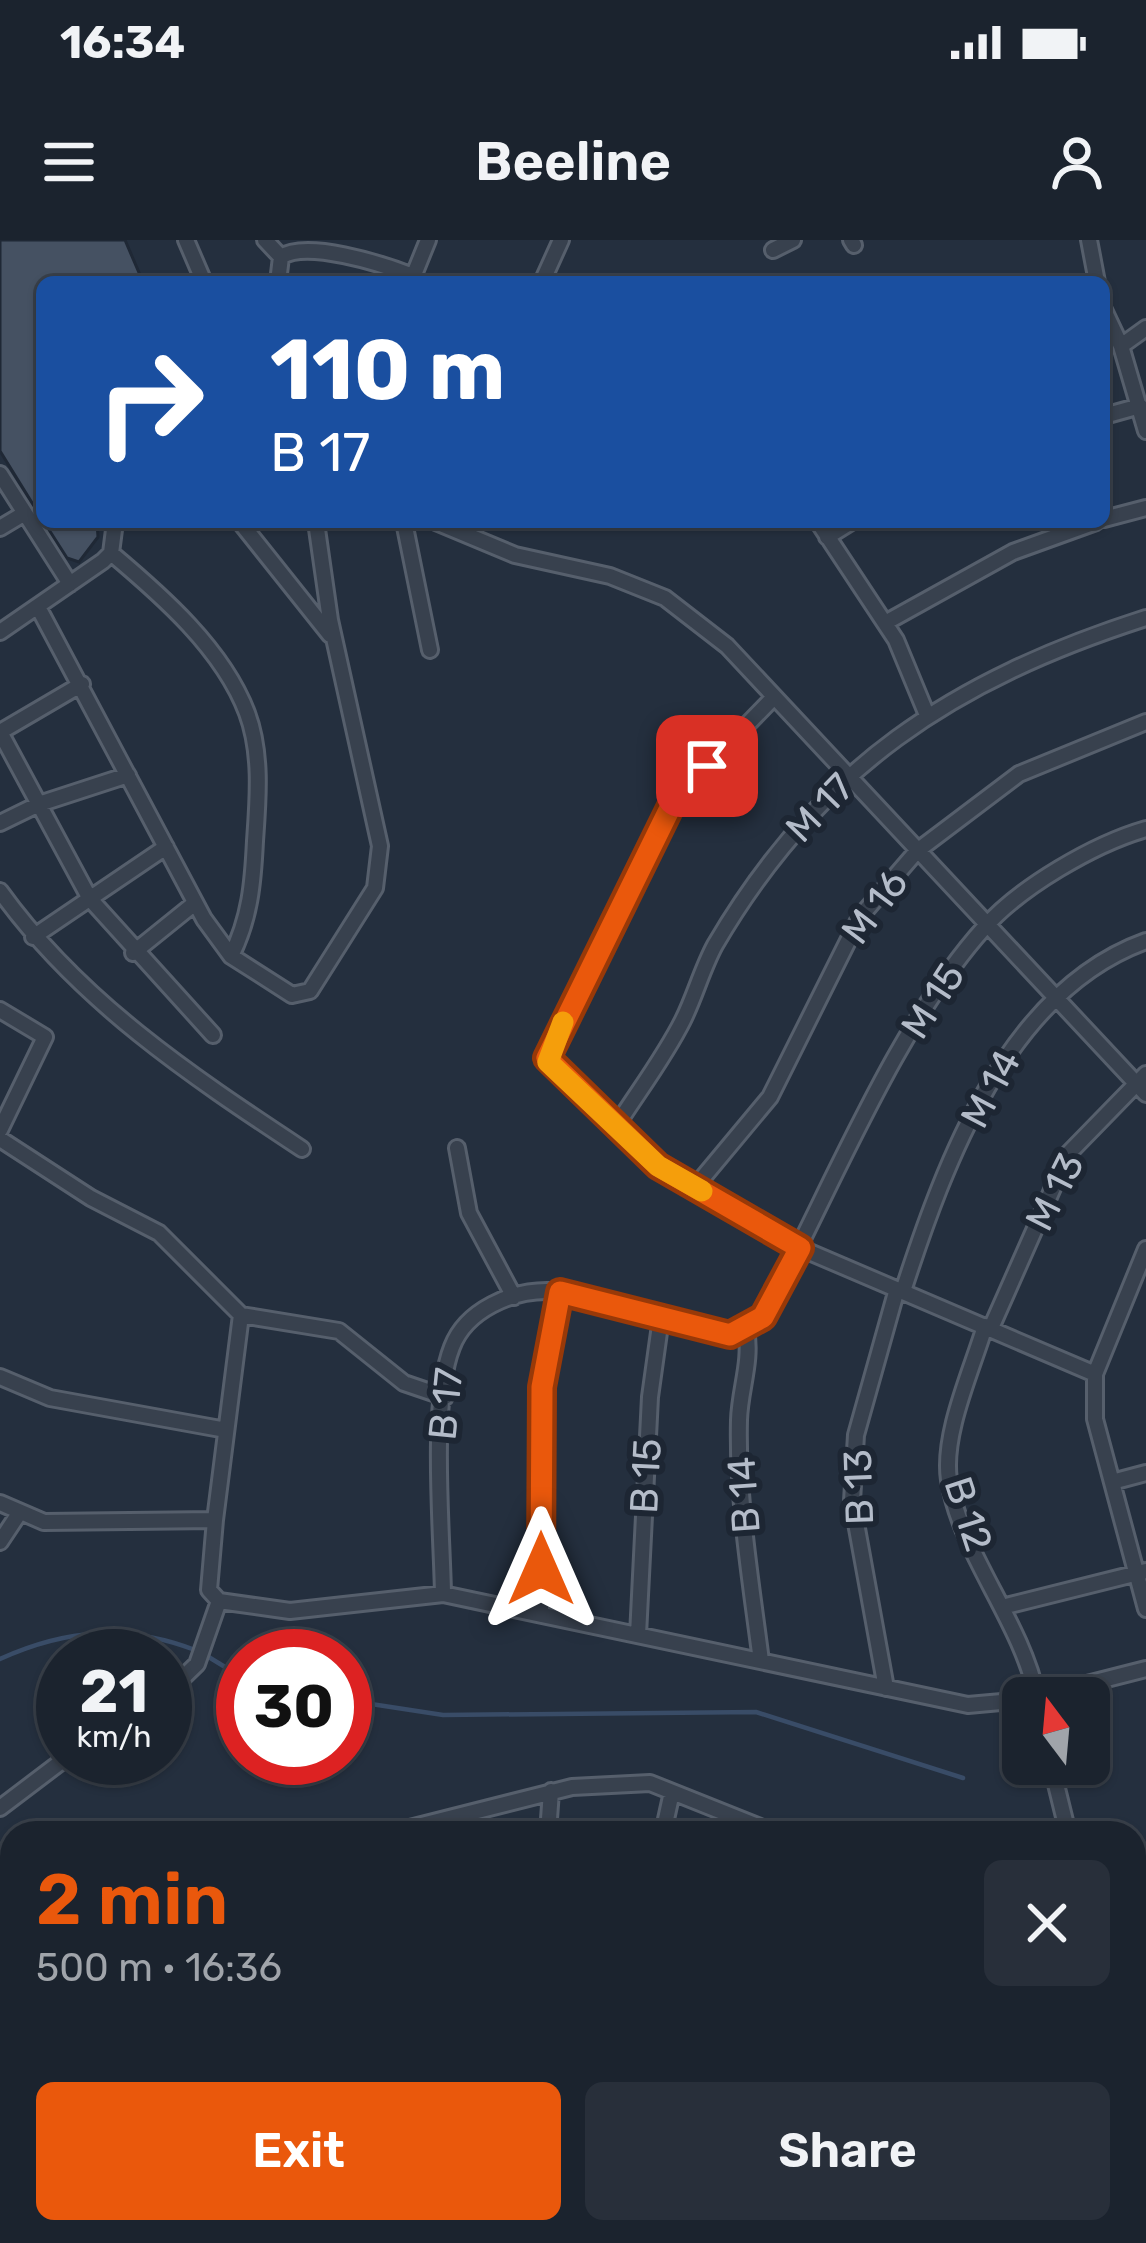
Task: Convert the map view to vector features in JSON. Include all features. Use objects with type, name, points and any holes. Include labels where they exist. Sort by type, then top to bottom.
[{"type":"street","points":[[186,240],[201,276]]},
{"type":"street","points":[[265,240],[281,256]]},
{"type":"street","points":[[279,276],[281,256],[300,241],[321,240],[405,276]]},
{"type":"street","points":[[413,276],[428,240]]},
{"type":"street","points":[[540,240],[559,244],[545,276]]},
{"type":"street","points":[[772,250],[793,240]]},
{"type":"street","points":[[1088,240],[1096,276]]},
{"type":"street","points":[[1110,323],[1141,398],[1146,431]]},
{"type":"street","points":[[1121,346],[1146,328]]},
{"type":"street","points":[[1110,413],[1141,398]]},
{"type":"street","points":[[0,474],[70,584]]},
{"type":"street","points":[[1110,517],[1146,508]]},
{"type":"street","points":[[0,528],[25,513]]},
{"type":"street","points":[[0,632],[111,553],[115,528]]},
{"type":"street","points":[[245,528],[334,640]]},
{"type":"street","points":[[38,607],[196,903],[231,956],[292,995],[302,995],[310,991],[375,888],[380,846],[334,640],[317,528]]},
{"type":"street","points":[[405,528],[430,650]]},
{"type":"street","points":[[450,528],[515,555],[610,576],[665,598],[727,646],[1053,996],[1143,1084]]},
{"type":"street","points":[[822,528],[885,623],[927,715]]},
{"type":"street","points":[[827,537],[841,528]]},
{"type":"street","points":[[885,623],[1013,552],[1078,528]]},
{"type":"street","points":[[111,553],[164,597],[232,684],[248,716],[259,783],[251,903],[231,956]]},
{"type":"street","name":"M 17","points":[[615,1128],[682,1022],[727,928],[792,831],[848,776],[927,715],[1042,654],[1146,618]]},
{"type":"street","points":[[82,684],[0,732],[88,895],[133,953],[213,1035]]},
{"type":"street","points":[[774,697],[674,800],[548,1062],[658,1166],[800,1248],[1095,1374]]},
{"type":"street","name":"M 16","points":[[695,1187],[770,1097],[860,917],[917,851],[1019,773],[1146,722]]},
{"type":"street","points":[[0,823],[39,804],[128,775]]},
{"type":"street","name":"M 15","points":[[800,1248],[906,1041],[986,925],[1081,854],[1146,829]]},
{"type":"street","points":[[33,937],[88,895],[166,847]]},
{"type":"street","points":[[0,891],[33,937],[153,1050],[302,1149]]},
{"type":"street","points":[[133,953],[196,903]]},
{"type":"street","name":"M 14","points":[[900,1290],[1005,1054],[1053,996],[1146,941]]},
{"type":"street","points":[[0,1010],[45,1037],[0,1134],[91,1198],[159,1233],[241,1315],[339,1331],[404,1383],[445,1397]]},
{"type":"street","name":"M 13","points":[[988,1327],[1068,1154],[1143,1084]]},
{"type":"street","points":[[457,1148],[469,1213],[514,1297]]},
{"type":"street","points":[[746,1329],[763,1317],[800,1248]]},
{"type":"street","points":[[1146,1249],[1095,1374],[1095,1419],[1141,1572],[1146,1609]]},
{"type":"street","name":"B 13","points":[[886,1688],[852,1501],[856,1436],[900,1290]]},
{"type":"street","points":[[541,1615],[542,1387],[560,1292]]},
{"type":"street","name":"B 17","points":[[443,1594],[440,1444],[451,1348],[466,1323],[489,1306],[514,1297],[560,1292],[710,1333],[746,1329]]},
{"type":"street","points":[[241,1315],[209,1589],[219,1601],[290,1611],[443,1594],[968,1705],[1002,1702]]},
{"type":"street","name":"B 15","points":[[638,1635],[650,1397],[661,1318]]},
{"type":"street","name":"B 12","points":[[988,1327],[955,1433],[948,1478],[969,1539],[1006,1606],[1028,1677]]},
{"type":"street","name":"B 14","points":[[746,1329],[751,1358],[739,1416],[742,1509],[761,1661]]},
{"type":"street","points":[[0,1377],[50,1398],[226,1430]]},
{"type":"street","points":[[1112,1482],[1146,1473]]},
{"type":"street","points":[[0,1503],[44,1522],[215,1520]]},
{"type":"street","points":[[0,1542],[20,1512]]},
{"type":"street","points":[[1006,1606],[1141,1572]]},
{"type":"street","points":[[192,1668],[219,1601]]},
{"type":"street","points":[[1110,1678],[1146,1669]]},
{"type":"street","points":[[0,1808],[36,1781]]},
{"type":"street","points":[[429,1821],[551,1792],[650,1783],[742,1821]]},
{"type":"street","points":[[1056,1785],[1065,1821]]},
{"type":"street","points":[[549,1821],[551,1792]]},
{"type":"street","points":[[666,1821],[672,1792]]},
{"type":"street","points":[[448,1821],[449,1815]]},
{"type":"building","points":[[0,240],[125,240],[140,276],[36,276],[36,509],[0,451]]},
{"type":"building","points":[[48,528],[97,528],[98,537],[79,562],[67,558]]},
{"type":"waterway","points":[[0,1659],[49,1641],[97,1634],[146,1636],[195,1650]]},
{"type":"waterway","points":[[207,1656],[216,1662]]},
{"type":"waterway","points":[[372,1704],[443,1715],[756,1712],[963,1778]]},
{"type":"slow traffic","points":[[563,1022],[548,1062],[658,1166],[702,1191]]},
{"type":"route","points":[[541,1569],[542,1387],[560,1292],[584,1294],[730,1335],[763,1317],[800,1248],[658,1166],[547,1058],[674,800],[707,766]]}]
